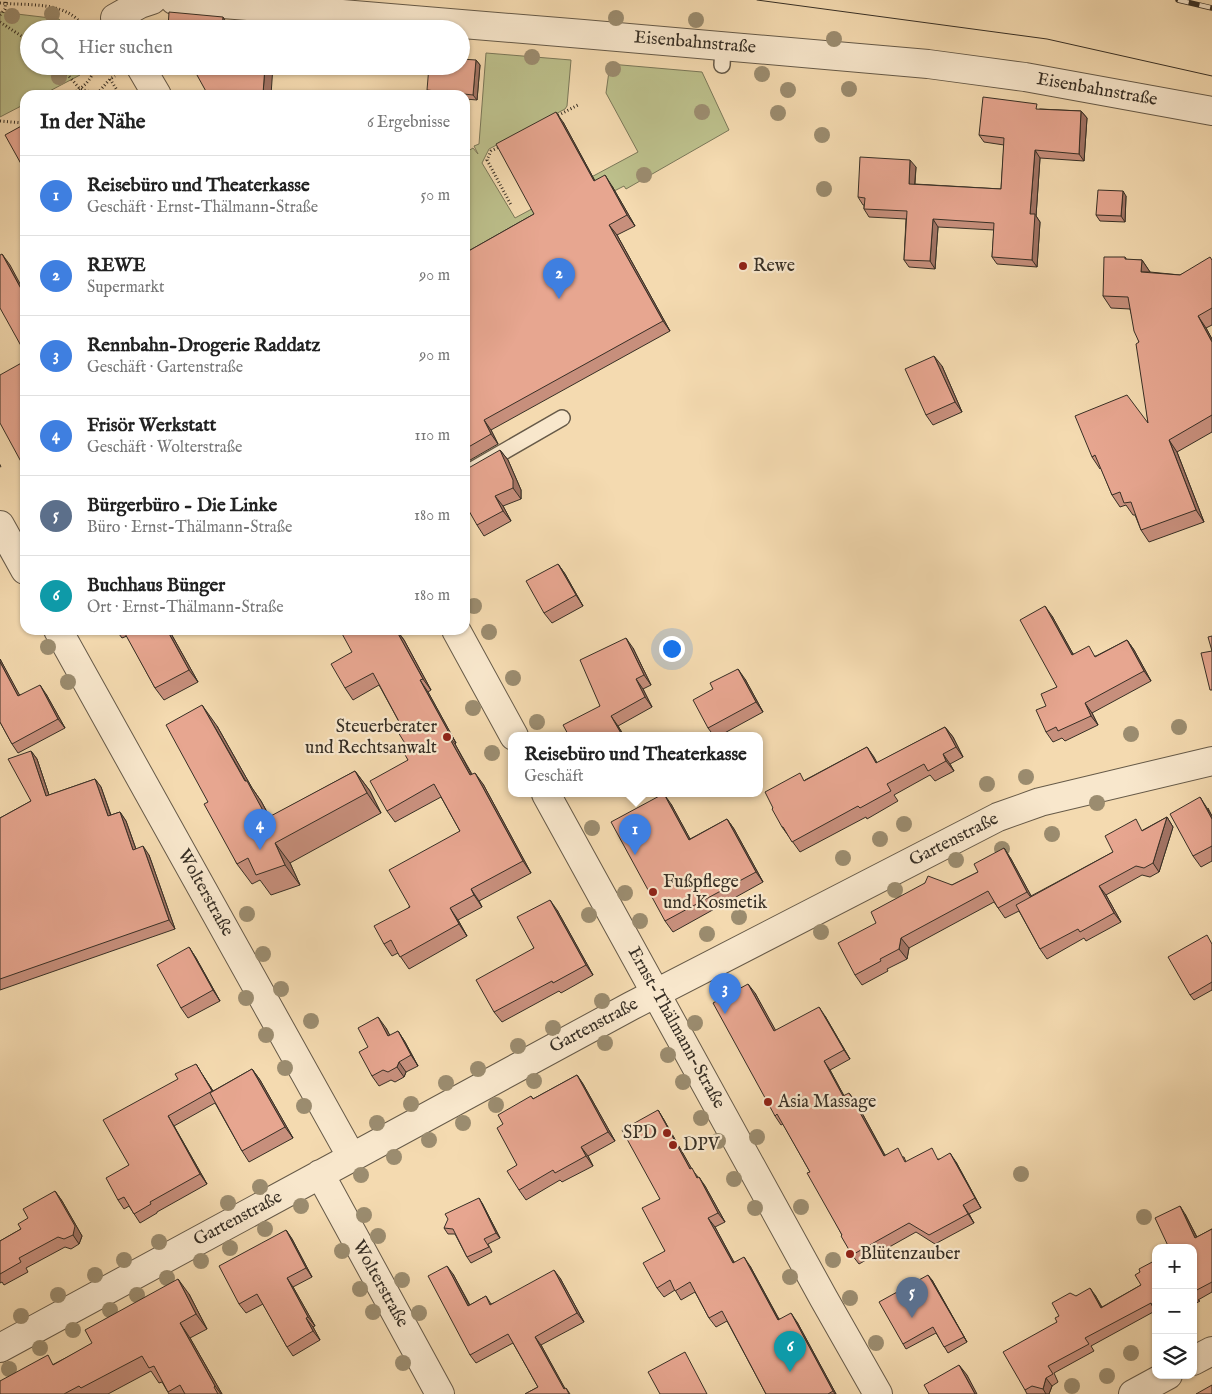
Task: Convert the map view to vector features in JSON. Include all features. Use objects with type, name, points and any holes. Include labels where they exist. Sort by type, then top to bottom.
[{"type":"street","points":[[112,16],[152,0]]},
{"type":"street","name":"Eisenbahnstraße","points":[[174,0],[373,20]]},
{"type":"street","name":"Eisenbahnstraße","points":[[470,30],[722,55],[968,69],[1100,90],[1212,111]]},
{"type":"street","points":[[135,75],[152,90]]},
{"type":"street","points":[[0,525],[20,561]]},
{"type":"street","name":"Wolterstraße","points":[[61,635],[351,1156]]},
{"type":"street","points":[[459,635],[512,732]]},
{"type":"street","name":"Gartenstraße","points":[[0,1348],[351,1156],[656,993],[998,817],[1040,802],[1212,761]]},
{"type":"street","name":"Ernst-Thälmann-Straße","points":[[548,797],[878,1394]]},
{"type":"street","name":"Wolterstraße","points":[[320,1174],[440,1394]]},
{"type":"street","points":[[1197,1359],[1212,1351]]},
{"type":"street","points":[[1133,1394],[1161,1379]]},
{"type":"lane","points":[[470,471],[562,418]]},
{"type":"path","points":[[0,15],[5,9],[6,2]]},
{"type":"path","points":[[0,3],[6,2],[59,8],[71,13],[79,20]]},
{"type":"path","points":[[0,22],[20,36]]},
{"type":"path","points":[[68,75],[83,90]]},
{"type":"path","points":[[80,89],[90,80],[92,75]]},
{"type":"path","points":[[101,90],[110,79],[119,75]]},
{"type":"path","points":[[110,79],[117,90]]},
{"type":"path","points":[[553,118],[578,105]]},
{"type":"path","points":[[0,121],[20,123]]},
{"type":"path","points":[[506,143],[491,151],[487,160],[511,204]]},
{"type":"green space","points":[[0,12],[59,19],[20,20],[20,75],[80,75],[52,90],[20,90],[20,107],[0,117]]},
{"type":"green space","points":[[486,53],[571,60],[567,106],[565,109],[489,149],[482,163],[515,218],[638,152],[606,93],[610,64],[702,72],[729,130],[626,189],[624,186],[470,264],[470,150],[473,148],[478,154],[474,146],[479,144]]},
{"type":"building","points":[[169,12],[223,17],[223,20],[169,20]]},
{"type":"building","points":[[470,60],[476,60],[473,95],[470,95],[470,90],[427,90],[428,75],[470,75]]},
{"type":"building","points":[[197,75],[264,75],[263,90],[205,90]]},
{"type":"building","points":[[983,97],[1037,104],[1036,109],[1081,111],[1079,154],[1035,150],[1030,214],[1035,214],[1032,260],[992,257],[994,223],[933,219],[930,261],[904,260],[907,211],[864,209],[865,198],[858,197],[860,157],[910,160],[909,184],[1001,189],[1004,138],[979,135]]},
{"type":"building","points":[[556,112],[594,181],[605,175],[627,215],[609,225],[663,321],[484,420],[491,434],[470,446],[470,250],[534,214],[496,144]]},
{"type":"building","points":[[20,127],[20,162],[5,135]]},
{"type":"building","points":[[1098,190],[1123,191],[1121,216],[1096,215]]},
{"type":"building","points":[[2,254],[20,287],[20,344],[0,308],[0,255]]},
{"type":"building","points":[[1104,257],[1125,257],[1125,259],[1142,260],[1141,272],[1180,275],[1210,257],[1212,260],[1212,308],[1198,316],[1212,342],[1212,415],[1169,440],[1196,510],[1141,530],[1131,502],[1124,503],[1120,492],[1112,495],[1095,455],[1092,457],[1075,416],[1127,395],[1148,423],[1136,344],[1139,342],[1134,331],[1128,297],[1103,296]]},
{"type":"building","points":[[934,356],[955,402],[926,415],[905,369]]},
{"type":"building","points":[[20,364],[20,460],[0,423],[0,375]]},
{"type":"building","points":[[500,450],[513,480],[513,488],[495,496],[503,511],[477,525],[470,513],[470,467]]},
{"type":"building","points":[[558,564],[576,595],[544,613],[526,581]]},
{"type":"building","points":[[1045,606],[1072,655],[1089,646],[1095,657],[1127,640],[1144,671],[1085,703],[1091,716],[1058,731],[1056,727],[1046,732],[1036,710],[1046,706],[1041,694],[1057,687],[1020,620]]},
{"type":"building","points":[[126,635],[170,635],[189,670],[155,688]]},
{"type":"building","points":[[343,635],[399,635],[423,679],[420,680],[448,731],[446,732],[470,775],[475,773],[523,861],[471,889],[474,895],[450,908],[459,924],[400,957],[391,940],[384,944],[374,926],[410,907],[389,870],[460,831],[434,784],[387,811],[370,781],[408,760],[404,753],[409,750],[398,732],[403,729],[373,673],[345,688],[331,664],[352,652]]},
{"type":"building","points":[[1212,636],[1212,651],[1208,637]]},
{"type":"building","points":[[626,638],[644,675],[636,679],[645,697],[611,716],[620,732],[567,732],[563,725],[600,706],[580,660]]},
{"type":"building","points":[[1212,651],[1212,690],[1210,690],[1201,653]]},
{"type":"building","points":[[0,662],[18,696],[40,685],[58,719],[12,744],[0,722]]},
{"type":"building","points":[[738,669],[756,702],[708,728],[693,700],[713,689],[710,683]]},
{"type":"building","points":[[202,705],[267,818],[355,771],[367,793],[275,843],[285,865],[256,875],[248,858],[237,864],[204,804],[208,802],[166,725]]},
{"type":"building","points":[[945,727],[956,747],[943,754],[946,761],[928,771],[924,764],[887,784],[891,791],[860,808],[858,806],[792,842],[772,809],[765,792],[800,773],[804,781],[867,747],[876,763]]},
{"type":"building","points":[[31,751],[46,796],[95,779],[108,816],[120,812],[133,850],[143,846],[169,920],[0,979],[0,818],[31,801],[8,759]]},
{"type":"building","points":[[657,797],[666,797],[689,840],[727,819],[756,872],[665,921],[611,822]]},
{"type":"building","points":[[1200,797],[1212,819],[1212,846],[1193,856],[1170,814]]},
{"type":"building","points":[[1167,817],[1153,863],[1144,868],[1136,866],[1099,886],[1114,913],[1080,932],[1078,929],[1040,949],[1016,905],[1113,852],[1105,836],[1136,819],[1142,831]]},
{"type":"building","points":[[1004,848],[1027,892],[998,908],[988,891],[901,938],[899,949],[855,975],[838,943],[876,923],[871,912],[925,883],[928,876],[952,885],[978,872],[974,864]]},
{"type":"building","points":[[550,900],[586,965],[494,1012],[476,980],[534,948],[517,917]]},
{"type":"building","points":[[1207,935],[1212,944],[1212,982],[1190,995],[1168,957]]},
{"type":"building","points":[[189,947],[213,990],[181,1008],[157,965]]},
{"type":"building","points":[[748,984],[774,1031],[819,1007],[844,1050],[824,1061],[843,1096],[849,1093],[884,1156],[898,1148],[905,1162],[932,1148],[938,1160],[950,1153],[975,1198],[963,1205],[968,1214],[929,1235],[909,1223],[852,1255],[807,1173],[810,1172],[777,1114],[775,1116],[713,1003]]},
{"type":"building","points":[[378,1017],[388,1036],[398,1031],[411,1055],[399,1062],[397,1067],[388,1072],[383,1070],[372,1076],[359,1052],[368,1047],[358,1028]]},
{"type":"building","points":[[196,1064],[212,1091],[168,1116],[200,1174],[150,1202],[151,1204],[134,1214],[124,1197],[118,1200],[106,1178],[129,1165],[103,1120],[178,1079],[175,1074]]},
{"type":"building","points":[[252,1069],[285,1127],[242,1151],[210,1093]]},
{"type":"building","points":[[577,1075],[608,1132],[581,1147],[586,1156],[555,1173],[553,1170],[519,1190],[507,1171],[517,1165],[497,1128],[503,1124],[498,1115],[531,1096],[533,1099]]},
{"type":"building","points":[[658,1110],[690,1169],[692,1168],[697,1178],[699,1177],[718,1213],[708,1218],[733,1263],[744,1257],[778,1320],[791,1313],[833,1391],[828,1394],[766,1394],[722,1311],[709,1318],[690,1282],[675,1291],[670,1280],[657,1288],[643,1263],[665,1251],[642,1208],[660,1199],[622,1130]]},
{"type":"building","points":[[55,1191],[75,1226],[73,1235],[64,1239],[58,1237],[19,1258],[21,1262],[0,1274],[0,1241],[21,1229],[18,1224],[28,1218],[23,1209]]},
{"type":"building","points":[[479,1198],[496,1233],[484,1239],[489,1247],[467,1257],[453,1229],[444,1228],[448,1219],[445,1214]]},
{"type":"building","points":[[1180,1206],[1195,1238],[1212,1229],[1212,1282],[1197,1290],[1197,1244],[1167,1244],[1155,1218]]},
{"type":"building","points":[[286,1230],[306,1268],[287,1278],[308,1317],[306,1318],[313,1331],[287,1347],[257,1294],[239,1304],[219,1266]]},
{"type":"building","points":[[1152,1262],[1152,1305],[1151,1303],[1085,1338],[1089,1344],[1048,1366],[1053,1374],[1046,1378],[1043,1389],[1032,1386],[1025,1390],[1003,1352],[1057,1322],[1055,1318],[1059,1316],[1052,1303],[1070,1293],[1076,1296],[1090,1288],[1101,1308],[1141,1285],[1135,1275],[1140,1272],[1139,1269]]},
{"type":"building","points":[[447,1266],[468,1306],[486,1296],[490,1305],[554,1270],[577,1313],[535,1337],[564,1389],[566,1388],[569,1394],[525,1394],[538,1387],[508,1334],[470,1355],[428,1276]]},
{"type":"building","points":[[928,1275],[964,1337],[944,1347],[933,1327],[903,1344],[879,1302]]},
{"type":"building","points":[[178,1279],[196,1314],[180,1323],[218,1394],[185,1394],[180,1385],[168,1392],[154,1366],[149,1368],[142,1356],[81,1388],[79,1386],[64,1394],[0,1394],[0,1381],[48,1355],[53,1365],[92,1343],[85,1330]]},
{"type":"building","points":[[685,1352],[707,1394],[660,1394],[648,1372]]},
{"type":"building","points":[[959,1365],[975,1394],[929,1394],[924,1385]]},
{"type":"building","points":[[1212,1385],[1212,1394],[1196,1394]]},
{"type":"tram line","points":[[757,0],[1047,39],[1212,76]]},
{"type":"railway","points":[[1178,0],[1212,8]]},
{"type":"place","name":"Rewe","points":[[743,266]]},
{"type":"place","name":"REWE","points":[[559,299]]},
{"type":"place","name":"Steuerberater und Rechtsanwalt","points":[[447,737]]},
{"type":"place","name":"Frisör Werkstatt","points":[[260,850]]},
{"type":"place","name":"Reisebüro und Theaterkasse","points":[[635,855]]},
{"type":"place","name":"Fußpflege und Kosmetik","points":[[653,892]]},
{"type":"place","name":"Rennbahn-Drogerie Raddatz","points":[[725,1014]]},
{"type":"place","name":"Asia Massage","points":[[768,1102]]},
{"type":"place","name":"SPD","points":[[667,1133]]},
{"type":"place","name":"DPV","points":[[673,1145]]},
{"type":"place","name":"Blütenzauber","points":[[850,1254]]},
{"type":"place","name":"Bürgerbüro - Die Linke","points":[[912,1318]]},
{"type":"place","name":"Buchhaus Bünger","points":[[790,1372]]}]
